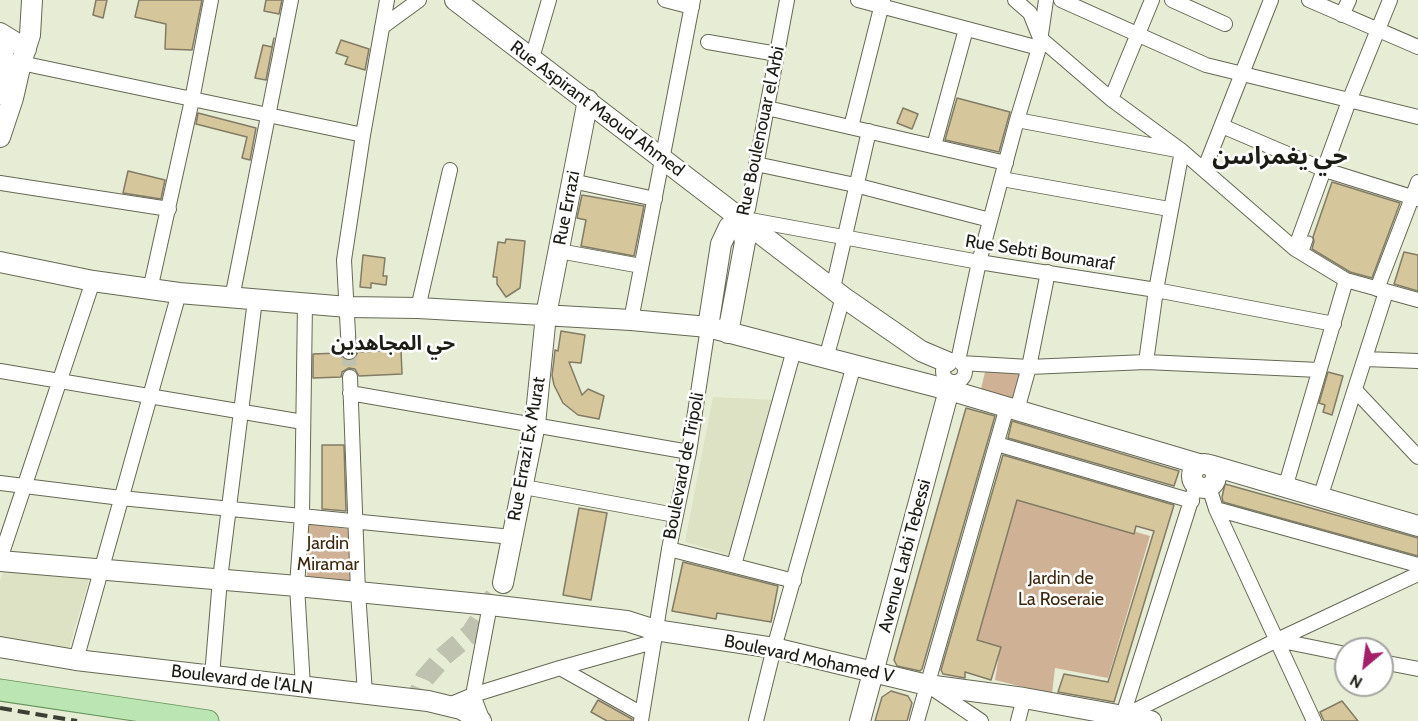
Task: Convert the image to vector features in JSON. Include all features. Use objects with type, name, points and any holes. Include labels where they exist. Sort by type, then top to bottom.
[{"type":"main road","points":[[0,690],[208,721]]},
{"type":"street","points":[[0,137],[13,98],[32,24],[32,0]]},
{"type":"street","points":[[150,290],[192,100],[211,0]]},
{"type":"street","points":[[232,298],[291,0]]},
{"type":"street","points":[[349,352],[344,260],[387,0]]},
{"type":"street","points":[[382,27],[419,0]]},
{"type":"street","name":"Rue Aspirant Maoud Ahmed","points":[[455,0],[838,292],[953,371]]},
{"type":"street","points":[[532,58],[549,0]]},
{"type":"street","points":[[631,320],[692,4],[665,0]]},
{"type":"street","name":"Rue Boulenouar el Arbi","points":[[728,333],[745,242],[740,218],[748,209],[787,0]]},
{"type":"street","points":[[858,0],[883,3],[966,29],[1040,43],[1182,151],[1299,252],[1346,280],[1418,300]]},
{"type":"street","points":[[1015,0],[1030,13],[1040,43]]},
{"type":"street","points":[[953,371],[990,220],[1040,43],[1046,0]]},
{"type":"street","points":[[1061,0],[1206,65],[1418,117]]},
{"type":"street","points":[[1111,99],[1152,0]]},
{"type":"street","points":[[1172,0],[1225,24]]},
{"type":"street","points":[[1204,170],[1270,0]]},
{"type":"street","points":[[1309,0],[1418,46]]},
{"type":"street","points":[[1342,15],[1349,0]]},
{"type":"street","points":[[1299,252],[1349,101],[1390,0]]},
{"type":"street","points":[[851,127],[883,3]]},
{"type":"street","points":[[934,146],[966,29]]},
{"type":"street","points":[[0,33],[23,56]]},
{"type":"street","points":[[708,42],[777,54]]},
{"type":"street","points":[[0,94],[2,52],[192,100],[363,135]]},
{"type":"street","name":"Rue Errazi","points":[[546,315],[588,100]]},
{"type":"street","points":[[768,108],[1006,163]]},
{"type":"street","points":[[1017,120],[1182,151]]},
{"type":"street","points":[[1221,126],[1325,170],[1415,199]]},
{"type":"street","points":[[826,358],[845,237],[869,131]]},
{"type":"street","points":[[1146,362],[1169,209],[1182,151]]},
{"type":"street","points":[[756,164],[855,185],[990,220]]},
{"type":"street","points":[[418,308],[450,170]]},
{"type":"street","points":[[1002,179],[1169,209]]},
{"type":"street","points":[[572,181],[655,199]]},
{"type":"street","points":[[1320,498],[1365,358],[1382,290],[1415,199],[1418,182]]},
{"type":"street","points":[[0,183],[169,209]]},
{"type":"street","name":"Rue Sebti Boumaraf","points":[[740,218],[979,262],[1156,290],[1334,324]]},
{"type":"street","name":"Boulevard de Tripoli","points":[[641,718],[675,515],[688,452],[721,244],[729,227],[740,218]]},
{"type":"street","points":[[559,250],[641,266]]},
{"type":"street","points":[[0,262],[150,290],[232,298],[348,307],[418,308],[631,320],[708,327],[915,381],[953,371],[1146,362],[1319,370]]},
{"type":"street","points":[[917,721],[997,444],[1029,367],[1048,272]]},
{"type":"street","points":[[1285,488],[1346,280]]},
{"type":"street","points":[[0,560],[93,281]]},
{"type":"street","points":[[76,660],[179,293]]},
{"type":"street","points":[[212,676],[228,507],[255,300]]},
{"type":"street","points":[[303,687],[297,586],[302,515],[305,303]]},
{"type":"street","name":"Rue Errazi Ex Murat","points":[[503,583],[535,424],[546,315]]},
{"type":"street","points":[[734,565],[794,350]]},
{"type":"street","points":[[1365,358],[1418,361]]},
{"type":"street","points":[[756,721],[774,648],[854,365]]},
{"type":"street","points":[[0,370],[303,422]]},
{"type":"street","points":[[953,371],[973,397],[1418,526]]},
{"type":"street","name":"Avenue Larbi Tebessi","points":[[860,721],[953,371]]},
{"type":"street","points":[[350,377],[358,592],[365,693]]},
{"type":"street","points":[[1355,390],[1418,457]]},
{"type":"street","points":[[350,393],[688,452]]},
{"type":"street","points":[[997,444],[1199,491],[1216,509],[1314,721]]},
{"type":"street","points":[[1123,717],[1199,491],[1215,482],[1216,475],[1205,465]]},
{"type":"street","points":[[0,483],[121,498],[512,537]]},
{"type":"street","points":[[524,486],[675,515]]},
{"type":"street","points":[[1216,509],[1418,565]]},
{"type":"street","points":[[669,549],[794,581]]},
{"type":"street","name":"Boulevard Mohamed V","points":[[0,560],[490,604],[627,621],[654,636],[774,648],[927,686],[1024,698],[1150,721]]},
{"type":"street","points":[[1123,717],[1277,640],[1418,574]]},
{"type":"street","points":[[482,721],[473,695],[490,604]]},
{"type":"street","points":[[449,705],[473,695],[654,636]]},
{"type":"street","points":[[1277,640],[1334,652]]},
{"type":"street","name":"Boulevard de l'ALN","points":[[0,647],[76,660],[365,693],[449,705],[482,721]]},
{"type":"street","points":[[1394,664],[1418,669]]},
{"type":"street","points":[[560,668],[641,718]]},
{"type":"street","points":[[927,686],[981,721]]},
{"type":"street","points":[[1018,721],[1024,698]]},
{"type":"lane","points":[[1299,252],[1309,240]]},
{"type":"shaded area","points":[[713,397],[777,400],[733,556],[685,542]]},
{"type":"shaded area","points":[[5,567],[90,576],[68,651],[0,638],[0,581]]},
{"type":"green space","points":[[986,368],[1023,372],[1016,404],[980,393]]},
{"type":"green space","name":"Jardin de La Roseraie","points":[[1015,496],[1150,536],[1108,678],[1055,668],[1052,694],[995,680],[1000,648],[973,642]]},
{"type":"green space","name":"Jardin Miramar","points":[[309,524],[348,529],[350,583],[307,579]]},
{"type":"building","points":[[96,0],[107,0],[103,18],[93,15]]},
{"type":"building","points":[[139,0],[202,0],[192,50],[165,49],[166,24],[135,17]]},
{"type":"building","points":[[266,0],[282,0],[279,14],[264,11]]},
{"type":"building","points":[[274,38],[266,80],[255,78],[263,45],[272,47]]},
{"type":"building","points":[[341,40],[369,49],[365,70],[345,64],[348,57],[336,53]]},
{"type":"building","points":[[957,98],[1010,112],[999,152],[945,140]]},
{"type":"building","points":[[903,108],[918,114],[912,129],[897,123]]},
{"type":"building","points":[[198,113],[256,128],[250,160],[242,158],[247,137],[196,124]]},
{"type":"building","points":[[128,171],[165,180],[161,199],[123,193]]},
{"type":"building","points":[[1332,182],[1400,203],[1372,278],[1350,272],[1312,249],[1313,237]]},
{"type":"building","points":[[582,195],[644,206],[634,256],[581,246],[586,220],[577,218]]},
{"type":"building","points":[[506,239],[525,241],[520,288],[506,297],[497,284],[497,277],[493,277],[498,242],[505,243]]},
{"type":"building","points":[[1404,252],[1418,255],[1418,291],[1394,284]]},
{"type":"building","points":[[363,255],[385,258],[383,276],[387,276],[386,285],[371,283],[371,288],[360,287]]},
{"type":"building","points":[[561,331],[585,335],[581,363],[569,362],[582,395],[588,389],[604,396],[599,419],[578,415],[563,403],[554,385],[552,375],[555,350],[558,351]]},
{"type":"building","points":[[401,350],[402,374],[359,376],[355,369],[349,368],[342,372],[341,377],[313,378],[313,354],[340,353],[349,361],[354,359],[358,352]]},
{"type":"building","points":[[1328,372],[1343,376],[1332,415],[1323,412],[1325,405],[1319,403]]},
{"type":"building","points":[[966,408],[995,416],[922,669],[920,671],[897,666],[894,660]]},
{"type":"building","points":[[1012,421],[1179,471],[1174,486],[1008,438]]},
{"type":"building","points":[[322,445],[344,445],[346,511],[322,509]]},
{"type":"building","points":[[1003,455],[1174,505],[1114,702],[1058,692],[1064,674],[1108,682],[1154,531],[1136,526],[1134,534],[1017,500],[977,640],[1001,647],[991,680],[965,672],[965,678],[943,674],[941,670]]},
{"type":"building","points":[[1225,484],[1418,538],[1418,556],[1223,502]]},
{"type":"building","points":[[579,508],[607,513],[591,600],[563,595]]},
{"type":"building","points":[[683,562],[778,586],[771,622],[717,613],[716,619],[672,611]]},
{"type":"building","points":[[891,691],[908,696],[912,703],[907,721],[875,721],[882,697]]},
{"type":"building","points":[[598,700],[632,721],[607,721],[591,712]]},
{"type":"building","points":[[1342,701],[1358,721],[1324,721],[1320,712]]},
{"type":"tunnel","points":[[349,352],[350,377]]},
{"type":"tunnel","points":[[413,707],[425,678],[444,656],[471,633],[503,583]]},
{"type":"railway","points":[[0,708],[77,721]]},
{"type":"district","name":"حي يغمراسن","points":[[1280,157]]},
{"type":"district","name":"حي المجاهدين","points":[[393,344]]}]
